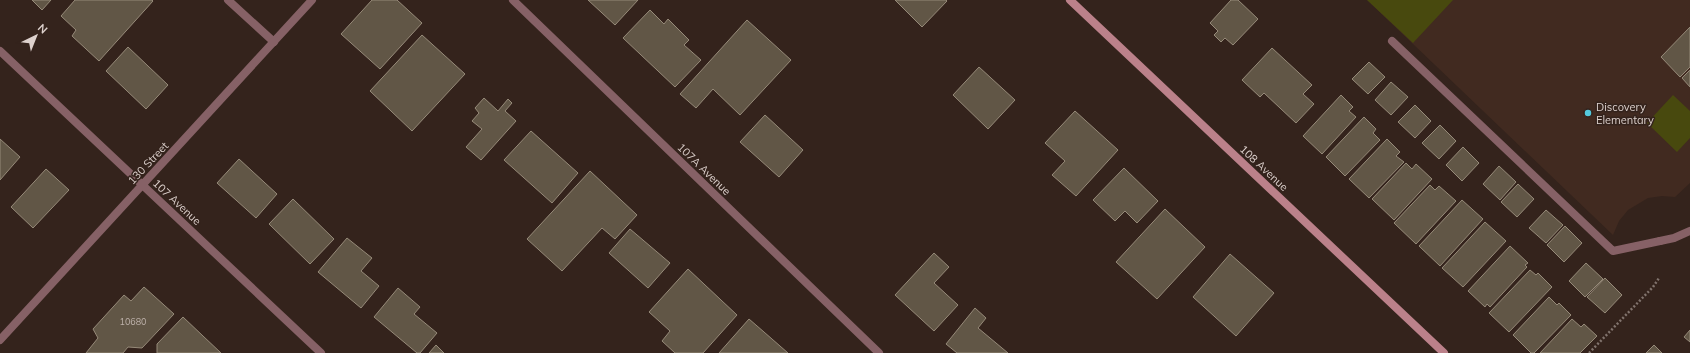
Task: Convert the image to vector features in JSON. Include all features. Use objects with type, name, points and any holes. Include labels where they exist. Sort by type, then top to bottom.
[{"type":"main road","name":"108 Avenue","points":[[1070,0],[1444,353]]},
{"type":"street","points":[[228,0],[274,42]]},
{"type":"street","name":"130 Street","points":[[0,340],[312,0]]},
{"type":"street","name":"107A Avenue","points":[[513,0],[879,353]]},
{"type":"street","points":[[1392,41],[1613,251],[1674,238],[1690,231]]},
{"type":"street","name":"107 Avenue","points":[[0,51],[321,353]]},
{"type":"path","points":[[1589,353],[1653,287],[1659,278]]},
{"type":"shaded area","name":"Discovery Elementary","points":[[1367,0],[1690,0],[1690,183],[1675,197],[1662,196],[1648,198],[1628,210],[1619,221],[1613,235]]},
{"type":"shaded area","points":[[1367,0],[1453,0],[1413,43]]},
{"type":"shaded area","points":[[1673,95],[1690,111],[1690,138],[1677,152],[1647,123]]},
{"type":"building","points":[[32,0],[51,0],[42,10]]},
{"type":"building","points":[[75,0],[153,1],[99,61],[72,36],[76,30],[61,16]]},
{"type":"building","points":[[372,0],[397,0],[422,23],[380,69],[341,34]]},
{"type":"building","points":[[588,0],[638,0],[615,25]]},
{"type":"building","points":[[895,0],[946,0],[947,1],[922,27]]},
{"type":"building","points":[[1231,0],[1238,0],[1258,19],[1233,45],[1225,38],[1221,42],[1214,35],[1218,31],[1210,23]]},
{"type":"building","points":[[650,10],[664,24],[668,19],[689,40],[684,45],[701,60],[675,87],[623,38]]},
{"type":"building","points":[[747,20],[791,60],[740,115],[713,89],[696,108],[680,94]]},
{"type":"building","points":[[1690,27],[1690,67],[1680,77],[1661,57]]},
{"type":"building","points":[[422,35],[465,74],[412,131],[370,91]]},
{"type":"building","points":[[128,47],[168,85],[146,109],[106,71]]},
{"type":"building","points":[[1272,48],[1312,85],[1303,94],[1314,104],[1296,123],[1264,93],[1260,97],[1242,80]]},
{"type":"building","points":[[1369,62],[1385,77],[1368,94],[1352,79]]},
{"type":"building","points":[[979,67],[1015,100],[988,129],[953,95]]},
{"type":"building","points":[[1690,70],[1690,87],[1682,78]]},
{"type":"building","points":[[1391,82],[1408,97],[1391,115],[1375,100]]},
{"type":"building","points":[[1341,95],[1353,107],[1349,111],[1356,117],[1322,154],[1303,136]]},
{"type":"building","points":[[484,98],[498,111],[508,99],[512,103],[505,111],[516,121],[481,160],[466,147],[482,129],[472,121],[479,113],[475,108]]},
{"type":"building","points":[[1415,105],[1431,121],[1415,138],[1398,122]]},
{"type":"building","points":[[1075,111],[1118,150],[1076,196],[1052,175],[1065,161],[1045,143]]},
{"type":"building","points":[[765,115],[803,150],[779,177],[740,142]]},
{"type":"building","points":[[1364,117],[1376,129],[1373,133],[1380,140],[1345,176],[1326,157]]},
{"type":"building","points":[[1440,125],[1456,141],[1439,159],[1422,143]]},
{"type":"building","points":[[531,131],[578,173],[552,203],[504,160]]},
{"type":"building","points":[[0,139],[20,157],[0,180]]},
{"type":"building","points":[[1387,139],[1400,152],[1396,156],[1404,162],[1369,198],[1349,179]]},
{"type":"building","points":[[1463,147],[1479,163],[1462,181],[1446,165]]},
{"type":"building","points":[[239,159],[277,194],[256,218],[217,183]]},
{"type":"building","points":[[1406,163],[1412,169],[1416,164],[1432,179],[1394,220],[1372,199]]},
{"type":"building","points":[[1499,166],[1516,182],[1500,200],[1483,184]]},
{"type":"building","points":[[1124,168],[1158,201],[1137,223],[1125,211],[1115,221],[1093,200]]},
{"type":"building","points":[[46,169],[69,190],[33,228],[11,207]]},
{"type":"building","points":[[590,171],[637,215],[615,239],[602,228],[562,271],[527,239]]},
{"type":"building","points":[[1518,184],[1534,199],[1517,217],[1501,202]]},
{"type":"building","points":[[1430,185],[1435,190],[1439,186],[1456,201],[1416,244],[1394,223]]},
{"type":"building","points":[[293,199],[334,239],[310,264],[269,224]]},
{"type":"building","points":[[1462,200],[1483,219],[1440,266],[1419,246]]},
{"type":"building","points":[[1165,209],[1205,247],[1157,299],[1116,262]]},
{"type":"building","points":[[1546,210],[1563,225],[1546,243],[1529,228]]},
{"type":"building","points":[[1485,222],[1506,241],[1463,287],[1442,268]]},
{"type":"building","points":[[1565,226],[1582,243],[1564,262],[1547,245]]},
{"type":"building","points":[[630,229],[670,263],[648,288],[609,253]]},
{"type":"building","points":[[347,238],[372,258],[361,271],[379,286],[361,308],[318,272]]},
{"type":"building","points":[[1510,246],[1528,263],[1525,265],[1527,267],[1490,307],[1487,304],[1485,307],[1468,291]]},
{"type":"building","points":[[934,253],[949,267],[934,283],[958,305],[934,331],[895,295]]},
{"type":"building","points":[[1230,254],[1274,293],[1236,336],[1193,297]]},
{"type":"building","points":[[1586,263],[1603,279],[1585,297],[1569,281]]},
{"type":"building","points":[[688,269],[737,315],[703,353],[675,353],[662,341],[670,331],[649,312]]},
{"type":"building","points":[[1530,270],[1536,275],[1538,273],[1552,287],[1509,332],[1489,313]]},
{"type":"building","points":[[1605,278],[1622,295],[1605,313],[1587,297]]},
{"type":"building","points":[[144,287],[174,314],[142,348],[128,347],[123,353],[86,353],[98,338],[93,329],[124,295],[131,301]]},
{"type":"building","points":[[398,288],[420,307],[414,314],[437,333],[420,353],[417,353],[374,317]]},
{"type":"building","points":[[1549,297],[1557,305],[1559,303],[1571,315],[1534,353],[1531,353],[1513,335]]},
{"type":"building","points":[[975,308],[986,318],[978,328],[1008,353],[957,353],[946,344]]},
{"type":"building","points":[[183,317],[221,353],[157,353],[157,344]]},
{"type":"building","points":[[749,319],[764,332],[788,353],[719,353]]},
{"type":"building","points":[[1572,319],[1581,327],[1584,324],[1597,336],[1580,353],[1540,353]]},
{"type":"building","points":[[1690,330],[1690,342],[1684,337]]},
{"type":"building","points":[[436,345],[444,353],[429,353]]},
{"type":"building","points":[[1654,345],[1662,353],[1646,353]]},
{"type":"place","name":"Discovery Elementary","points":[[1588,113]]}]
